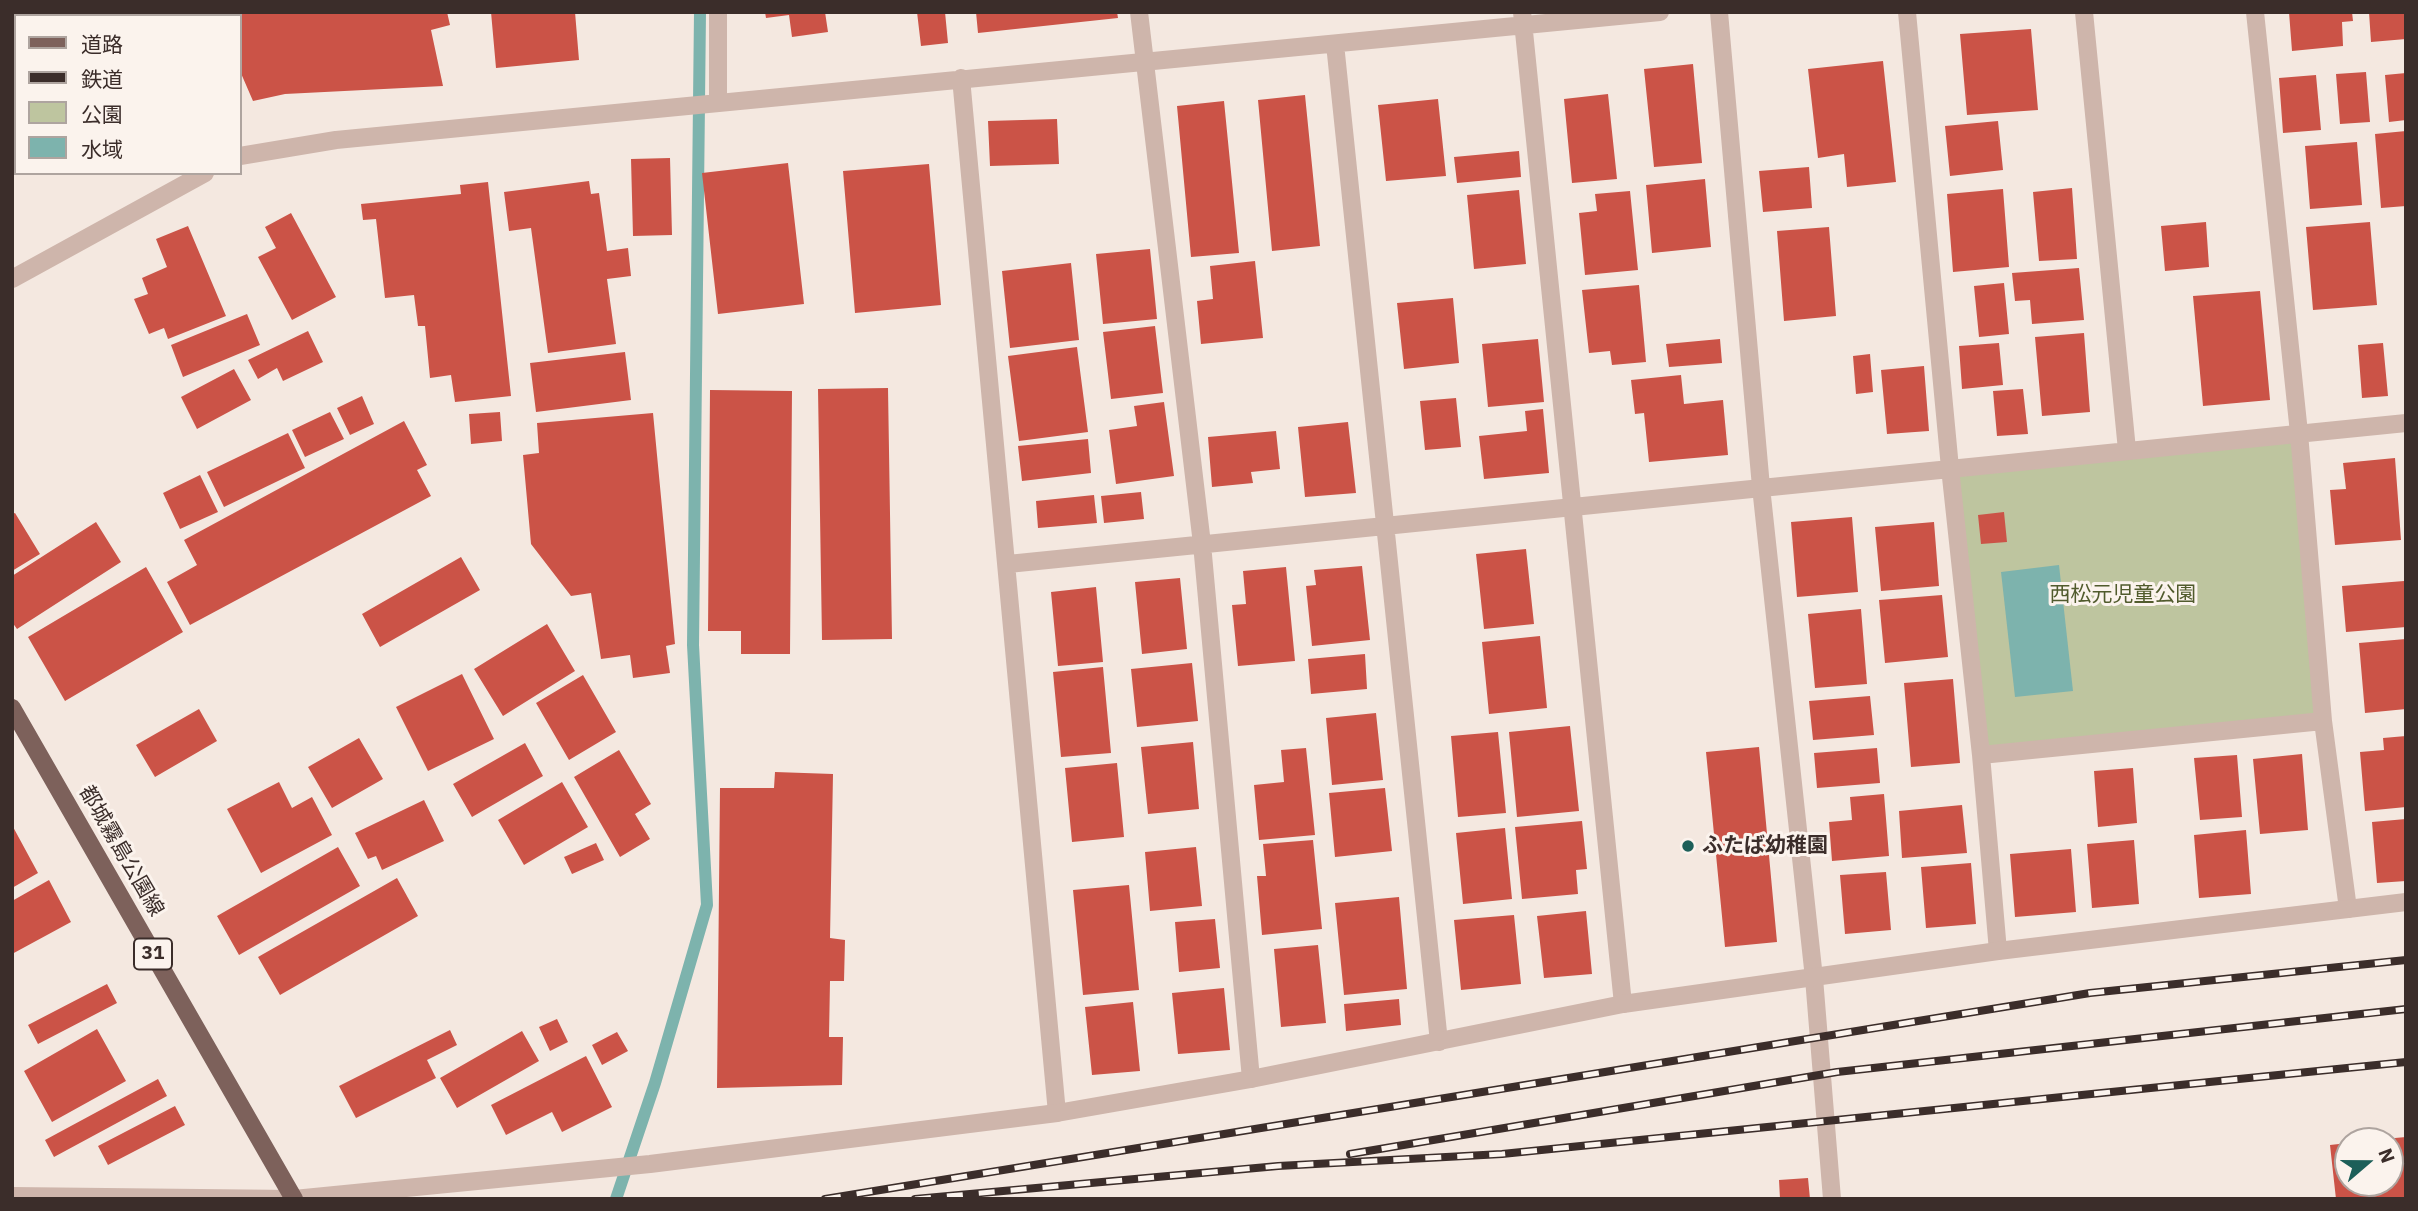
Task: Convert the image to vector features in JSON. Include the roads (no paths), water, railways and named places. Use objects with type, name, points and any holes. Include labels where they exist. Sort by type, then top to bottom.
[{"type":"main road","name":"都城霧島公園線","points":[[12,708],[294,1199]]},
{"type":"street","points":[[714,104],[718,12]]},
{"type":"street","points":[[1139,12],[1202,544],[1251,1079]]},
{"type":"street","points":[[242,156],[336,140],[1335,44],[1522,19],[1660,12]]},
{"type":"street","points":[[1719,12],[1761,487],[1814,978],[1832,1199]]},
{"type":"street","points":[[1907,12],[1998,951]]},
{"type":"street","points":[[2084,12],[2127,450]]},
{"type":"street","points":[[2255,12],[2299,433],[2323,721],[2348,909]]},
{"type":"street","points":[[1522,19],[1623,1004]]},
{"type":"street","points":[[1335,44],[1439,1042]]},
{"type":"street","points":[[961,78],[1008,564],[1056,1113]]},
{"type":"street","points":[[12,279],[201,175]]},
{"type":"street","points":[[1008,564],[2406,423]]},
{"type":"street","points":[[1981,755],[2323,721]]},
{"type":"street","points":[[12,1196],[294,1199],[650,1164],[1056,1113],[1251,1079],[1623,1004],[1998,951],[2406,902]]},
{"type":"water","points":[[2059,565],[2073,691],[2015,697],[2001,572]]},
{"type":"waterway","points":[[616,1199],[655,1083],[707,905],[693,645],[700,12]]},
{"type":"railway","points":[[825,1199],[2090,993],[2406,960]]},
{"type":"railway","points":[[1350,1154],[1837,1072],[2406,1009]]},
{"type":"railway","points":[[915,1199],[1278,1166],[1502,1154],[2406,1062]]},
{"type":"place","name":"ふたば幼稚園","points":[[1688,846]]},
{"type":"park label","name":"西松元児童公園","points":[[2123,595]]}]
